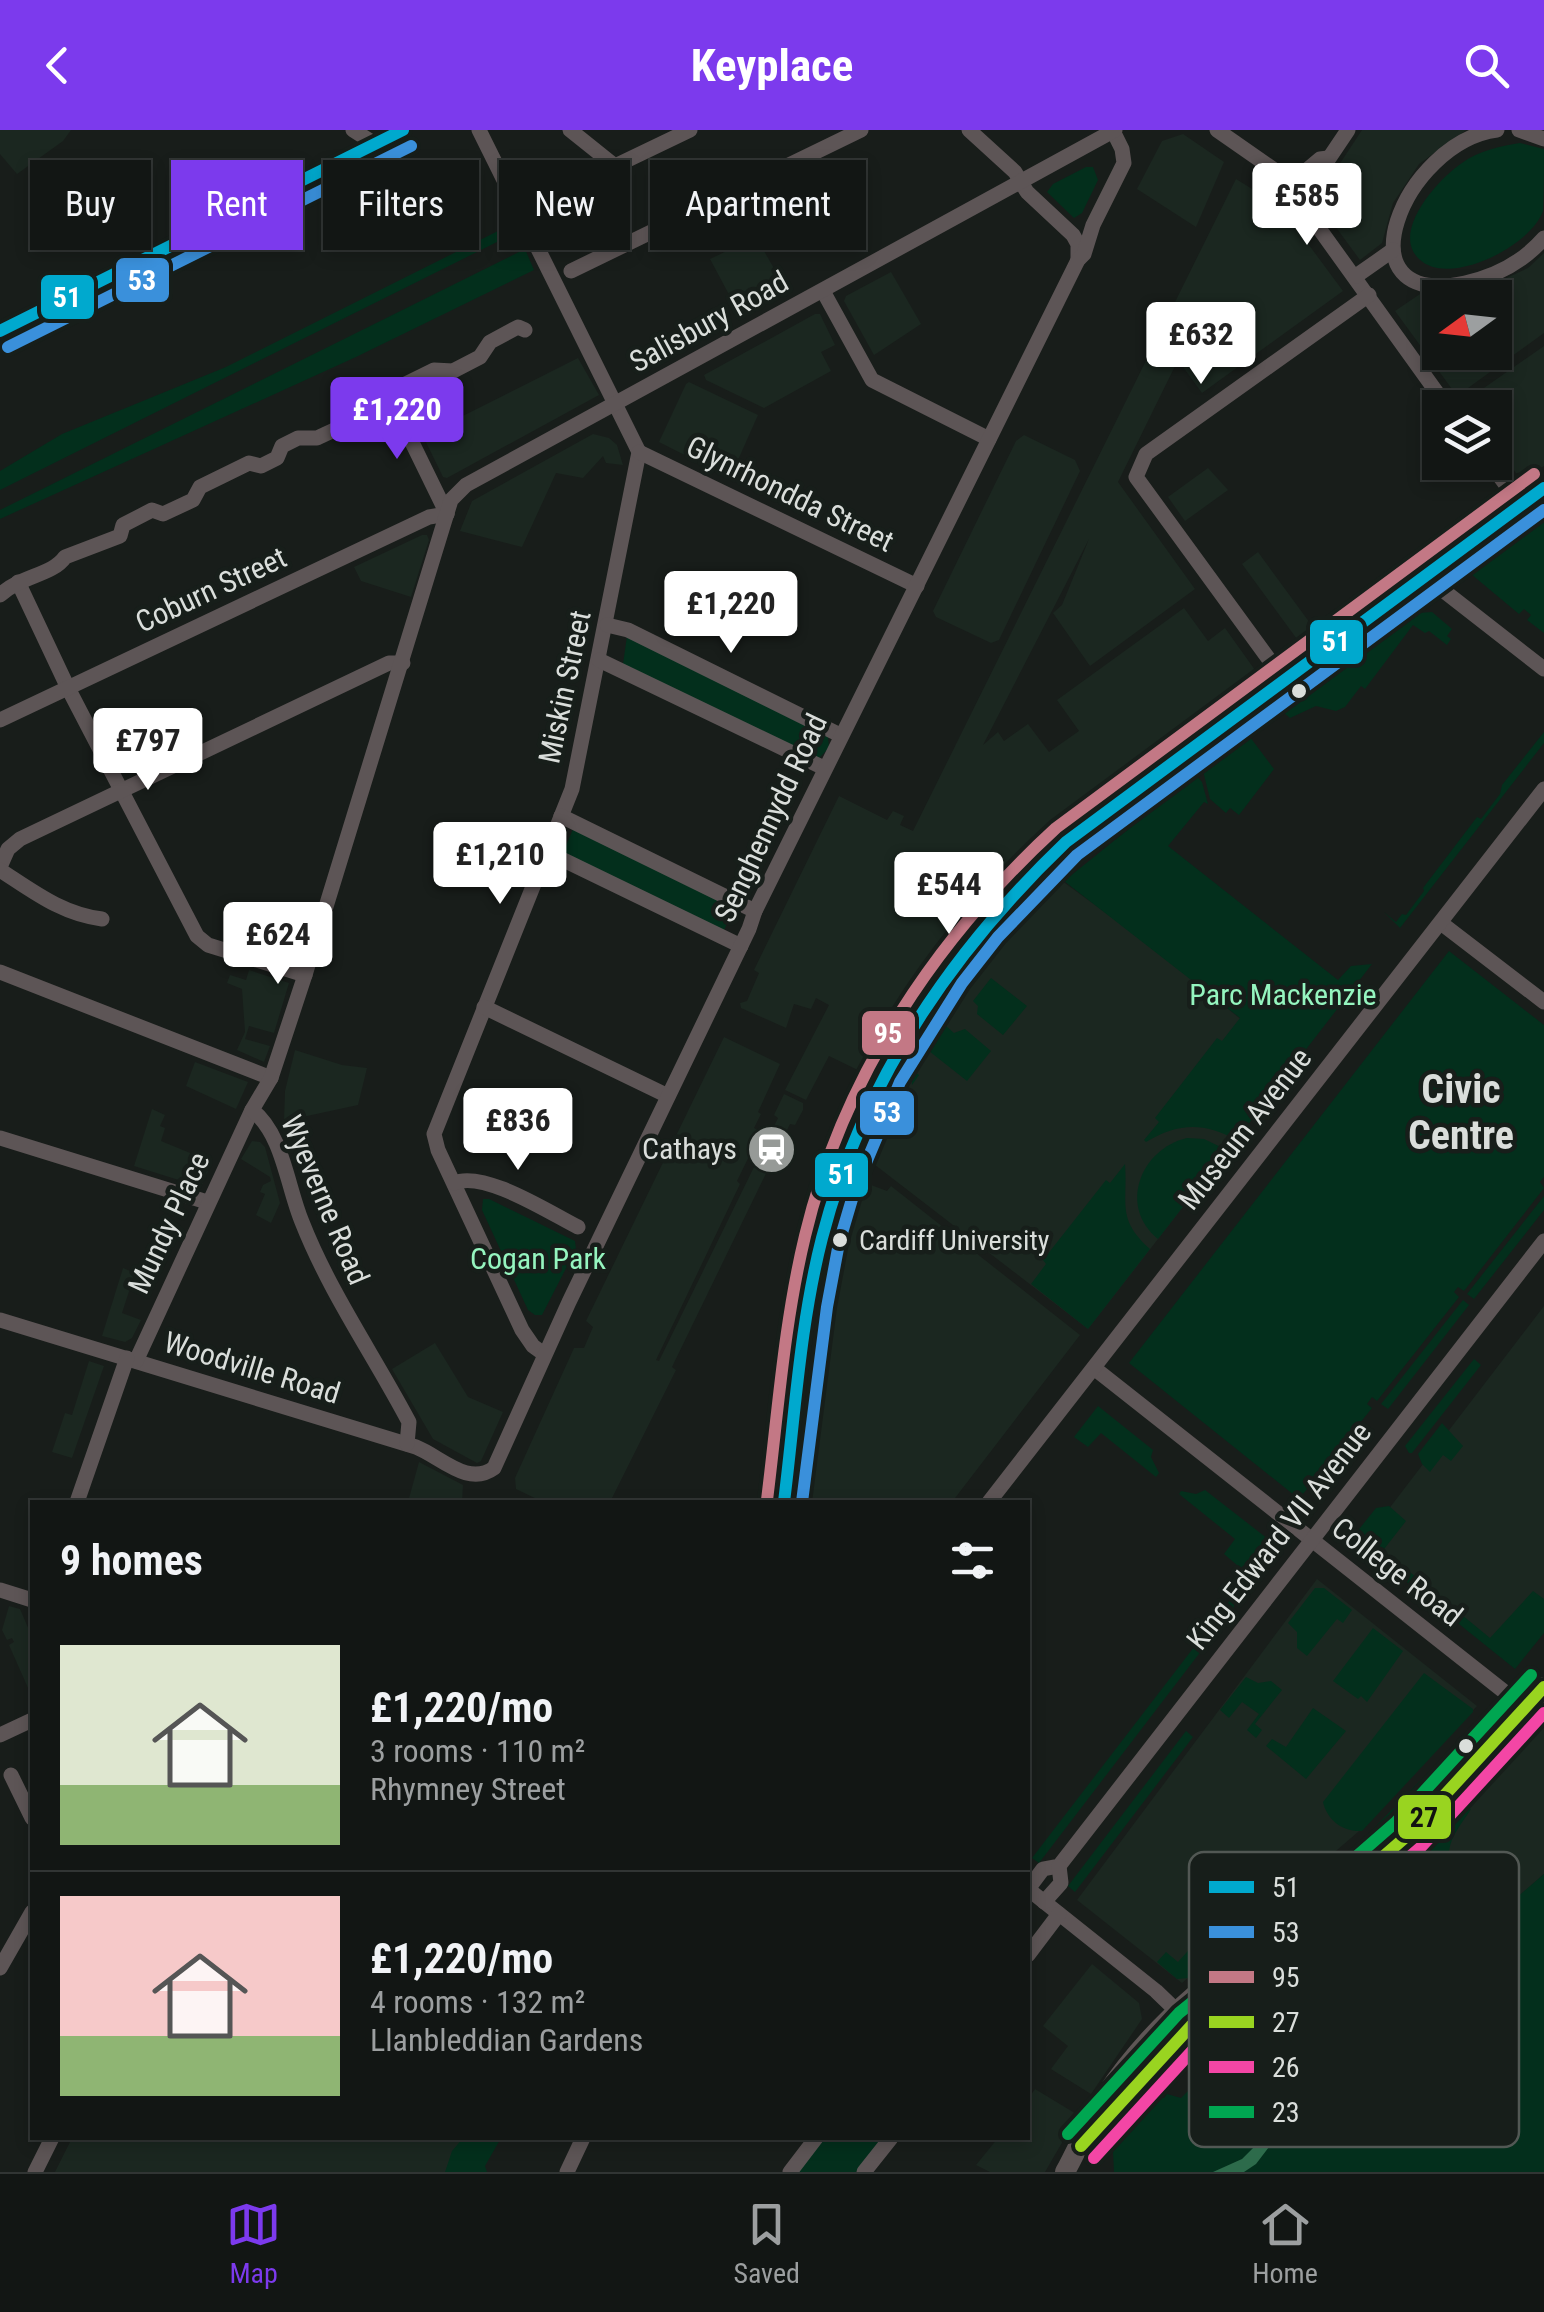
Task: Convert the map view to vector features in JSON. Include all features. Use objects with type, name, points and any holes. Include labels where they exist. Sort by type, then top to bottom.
[{"type":"main road","points":[[1389,1852],[1544,1687]]},
{"type":"main road","points":[[1065,2172],[1105,2096],[1139,2050],[1189,2014]]},
{"type":"street","points":[[353,130],[374,144]]},
{"type":"street","points":[[0,331],[403,130]]},
{"type":"street","points":[[479,130],[639,452]]},
{"type":"street","points":[[570,130],[615,166],[690,130]]},
{"type":"street","points":[[571,271],[861,130]]},
{"type":"street","points":[[969,130],[1015,172],[1073,235],[1078,244],[1078,260]]},
{"type":"street","name":"Salisbury Road","points":[[447,514],[459,489],[1114,130]]},
{"type":"street","name":"Senghennydd Road","points":[[483,1474],[496,1463],[544,1354],[840,735],[1084,254],[1093,225],[1124,163],[1114,130]]},
{"type":"street","points":[[1217,130],[1274,168],[1435,390]]},
{"type":"street","points":[[1295,193],[1305,194],[1348,130]]},
{"type":"street","points":[[1497,130],[1469,138],[1426,170],[1404,202],[1396,224],[1393,250],[1397,264],[1410,279],[1442,286],[1470,282],[1507,269],[1544,238]]},
{"type":"street","points":[[1519,130],[1544,138]]},
{"type":"street","points":[[1356,276],[1393,250]]},
{"type":"street","points":[[823,292],[872,380],[989,439]]},
{"type":"street","points":[[1284,680],[1136,477],[1146,454],[1369,295]]},
{"type":"street","points":[[0,595],[18,582],[59,565],[65,557],[120,536],[123,525],[152,510],[163,514],[193,500],[200,487],[249,463],[261,466],[277,458],[282,446],[298,438],[317,438],[346,424],[355,409],[434,370],[453,371],[480,357],[490,342],[518,327],[525,330]]},
{"type":"street","points":[[384,394],[447,514]]},
{"type":"street","name":"Glynrhondda Street","points":[[639,452],[917,586]]},
{"type":"street","name":"Miskin Street","points":[[544,1354],[522,1330],[434,1134],[576,774],[639,452]]},
{"type":"street","points":[[1502,480],[1520,505]]},
{"type":"street","points":[[784,1500],[810,1305],[826,1226],[854,1139],[908,1037],[975,940],[1050,856],[1113,805],[1544,488]]},
{"type":"street","name":"Wyeverne Road","points":[[406,1444],[409,1422],[331,1288],[302,1222],[269,1126],[252,1110],[271,1078],[306,975],[447,514]]},
{"type":"street","name":"Coburn Street","points":[[0,720],[412,525],[447,514]]},
{"type":"street","points":[[1428,575],[1544,669]]},
{"type":"street","points":[[18,582],[68,688],[197,936],[208,945],[306,975]]},
{"type":"street","points":[[607,624],[628,630],[840,735]]},
{"type":"street","points":[[599,660],[824,768]]},
{"type":"street","points":[[102,919],[75,916],[58,908],[0,869],[8,850],[20,838],[121,790],[389,663],[402,663]]},
{"type":"street","name":"Museum Avenue","points":[[991,1500],[1544,789]]},
{"type":"street","points":[[561,816],[755,910]]},
{"type":"street","points":[[546,852],[741,946]]},
{"type":"street","points":[[1441,923],[1544,1002]]},
{"type":"street","points":[[0,972],[271,1078]]},
{"type":"street","points":[[484,1008],[668,1096]]},
{"type":"street","name":"Mundy Place","points":[[78,1500],[132,1359],[252,1110]]},
{"type":"street","points":[[0,1138],[207,1202]]},
{"type":"street","points":[[454,1184],[481,1181],[578,1228]]},
{"type":"street","name":"King Edward VII Avenue","points":[[1044,1902],[1060,1883],[1059,1866],[1544,1241]]},
{"type":"street","name":"Woodville Road","points":[[0,1320],[406,1444],[469,1475],[483,1474]]},
{"type":"street","name":"College Road","points":[[1094,1368],[1524,1708]]},
{"type":"street","points":[[0,1590],[30,1599]]},
{"type":"street","points":[[0,1736],[30,1721]]},
{"type":"street","points":[[11,1775],[30,1814]]},
{"type":"street","name":"King Edward VII Avenue","points":[[1030,1886],[1043,1869],[1059,1866]]},
{"type":"street","points":[[1030,1891],[1184,2018]]},
{"type":"street","points":[[1030,1952],[1059,1914]]},
{"type":"street","points":[[0,1968],[30,1916]]},
{"type":"street","points":[[34,2172],[51,2140]]},
{"type":"street","points":[[567,2172],[582,2140]]},
{"type":"street","points":[[790,2172],[814,2140]]},
{"type":"street","points":[[864,2172],[889,2140]]},
{"type":"shaded area","points":[[0,130],[71,130],[63,141],[37,160],[30,160],[30,165],[17,174],[0,154]]},
{"type":"shaded area","points":[[1362,130],[1466,130],[1419,164],[1393,203],[1382,243],[1360,260],[1316,200]]},
{"type":"shaded area","points":[[1183,134],[1224,162],[1196,227],[1137,189],[1162,141]]},
{"type":"shaded area","points":[[1236,179],[1257,192],[1262,184],[1266,187],[1343,291],[1202,393],[1178,360],[1118,482],[1195,589],[1090,666],[1053,613],[1062,605],[1089,539],[983,745],[998,732],[1004,741],[1028,724],[1049,752],[1079,731],[1057,700],[1184,608],[1208,641],[1225,628],[1260,677],[1044,835],[924,974],[868,1075],[829,1056],[806,1100],[785,1090],[829,1005],[816,998],[811,1009],[794,1004],[786,1028],[741,1008],[740,1003],[747,1001],[759,973],[754,970],[839,796],[887,820],[893,811],[904,816],[900,825],[913,831]]},
{"type":"shaded area","points":[[729,250],[763,250],[787,291],[741,317],[710,259]]},
{"type":"shaded area","points":[[1544,253],[1544,333],[1512,356],[1512,280],[1502,280],[1528,268]]},
{"type":"shaded area","points":[[891,272],[921,324],[874,355],[844,301],[846,296]]},
{"type":"shaded area","points":[[1422,294],[1422,348],[1395,311]]},
{"type":"shaded area","points":[[820,314],[835,345],[821,352],[831,371],[764,408],[706,380],[704,375]]},
{"type":"shaded area","points":[[1544,346],[1544,466],[1535,472],[1516,473],[1512,468],[1512,390],[1481,390]]},
{"type":"shaded area","points":[[578,358],[599,395],[443,477],[423,436]]},
{"type":"shaded area","points":[[1438,370],[1493,370],[1465,390],[1453,390]]},
{"type":"shaded area","points":[[689,382],[758,415],[730,478],[659,442]]},
{"type":"shaded area","points":[[593,434],[609,438],[617,445],[623,465],[606,463],[603,456],[583,478],[556,473],[522,547],[460,531],[472,501]]},
{"type":"shaded area","points":[[1024,435],[1075,460],[1080,471],[999,640],[991,643],[936,617],[933,611],[1016,441]]},
{"type":"shaded area","points":[[1208,468],[1228,490],[1185,521],[1168,497]]},
{"type":"shaded area","points":[[422,535],[429,540],[411,597],[361,581],[354,567]]},
{"type":"shaded area","points":[[1258,552],[1318,634],[1302,646],[1242,564]]},
{"type":"shaded area","name":"Cardiff University","points":[[1062,881],[1139,937],[1295,1063],[1088,1329],[866,1158],[903,1085],[973,975]]},
{"type":"shaded area","points":[[249,970],[289,983],[274,1033],[249,1026],[245,1039],[270,1046],[264,1062],[237,1050],[245,1032],[242,989],[227,983],[230,975],[246,980]]},
{"type":"shaded area","points":[[724,1037],[780,1064],[758,1112],[761,1114],[754,1128],[761,1132],[737,1181],[740,1184],[656,1360],[659,1361],[778,1118],[774,1115],[784,1094],[803,1103],[803,1110],[795,1125],[790,1124],[611,1500],[539,1500],[516,1489],[515,1478],[574,1348],[584,1348],[593,1327],[586,1321]]},
{"type":"shaded area","points":[[295,1050],[342,1065],[367,1068],[358,1105],[284,1121],[285,1091]]},
{"type":"shaded area","points":[[195,1062],[248,1082],[236,1109],[186,1086]]},
{"type":"shaded area","points":[[152,1109],[165,1115],[160,1126],[165,1128],[161,1141],[212,1162],[201,1187],[134,1166]]},
{"type":"shaded area","points":[[252,1141],[265,1147],[280,1203],[271,1223],[256,1215],[265,1194],[260,1192],[271,1181],[270,1177],[241,1159]]},
{"type":"shaded area","name":"Cardiff University","points":[[858,1180],[887,1191],[891,1186],[1080,1335],[954,1500],[801,1500],[835,1254]]},
{"type":"shaded area","points":[[123,1268],[135,1273],[122,1313],[141,1320],[132,1338],[125,1342],[102,1336]]},
{"type":"shaded area","points":[[1544,1306],[1544,1615],[1509,1661],[1362,1544]]},
{"type":"shaded area","points":[[435,1343],[468,1397],[503,1412],[477,1463],[433,1439],[392,1369]]},
{"type":"shaded area","points":[[89,1361],[104,1366],[72,1458],[52,1452],[65,1413],[72,1415]]},
{"type":"shaded area","points":[[419,1462],[463,1485],[462,1500],[409,1500]]},
{"type":"shaded area","points":[[1317,1579],[1477,1706],[1335,1852],[1189,1852],[1189,1977],[1182,1983],[1077,1900]]},
{"type":"shaded area","points":[[9,1606],[20,1609],[30,1632],[30,1692],[9,1645],[14,1642],[12,1638],[7,1640],[2,1630]]},
{"type":"shaded area","points":[[1544,1723],[1544,1874],[1519,1896],[1519,1852],[1426,1852]]},
{"type":"shaded area","points":[[1092,1964],[1139,2003],[1142,2019],[1091,2094],[1051,2069],[1068,2046],[1043,2026]]},
{"type":"shaded area","points":[[1035,2089],[1078,2115],[1045,2172],[990,2172],[976,2165],[996,2140],[1030,2140],[1030,2096]]},
{"type":"shaded area","points":[[71,2140],[480,2140],[465,2172],[55,2172]]},
{"type":"shaded area","points":[[1254,2147],[1269,2147],[1244,2172],[1213,2172],[1242,2159]]},
{"type":"green space","points":[[1520,143],[1544,149],[1543,211],[1535,224],[1506,249],[1468,266],[1432,267],[1419,259],[1410,235],[1421,206],[1431,193],[1468,159]]},
{"type":"green space","points":[[1093,167],[1098,180],[1082,213],[1074,218],[1047,192],[1053,184]]},
{"type":"green space","points":[[499,230],[499,241],[0,490],[0,471],[62,434],[226,367],[460,250],[479,250],[479,240]]},
{"type":"green space","points":[[525,250],[534,270],[356,357],[0,519],[0,510]]},
{"type":"green space","points":[[1544,519],[1544,633],[1527,620],[1531,615],[1524,609],[1519,614],[1471,574],[1473,568]]},
{"type":"green space","points":[[1432,612],[1452,629],[1447,645],[1413,625],[1365,689],[1361,686],[1345,707],[1336,711],[1316,706],[1290,718],[1284,713],[1418,613]]},
{"type":"green space","points":[[627,636],[828,737],[829,748],[818,759],[623,664]]},
{"type":"green space","points":[[1240,726],[1246,728],[1068,867],[1059,858]]},
{"type":"green space","points":[[1544,732],[1544,743],[1400,928],[1384,912],[1396,922],[1402,914],[1406,915]]},
{"type":"green space","points":[[1250,737],[1274,769],[1239,815],[1230,808],[1226,813],[1210,799],[1203,771]]},
{"type":"green space","name":"Parc Mackenzie","points":[[1196,775],[1208,804],[1204,802],[1168,846],[1338,980],[1351,966],[1372,964],[1236,1140],[1213,1130],[1191,1127],[1169,1131],[1146,1142],[1159,1122],[1155,1118],[1217,1038],[1222,1041],[1240,1018],[1064,881]]},
{"type":"green space","points":[[573,829],[735,908],[723,932],[563,853]]},
{"type":"green space","points":[[1449,951],[1544,1025],[1544,1177],[1540,1182],[1544,1188],[1464,1291],[1458,1287],[1454,1292],[1459,1297],[1377,1401],[1372,1397],[1367,1404],[1372,1408],[1299,1499],[1129,1363]]},
{"type":"green space","points":[[991,978],[1027,1006],[1003,1035],[977,1014],[978,1006],[973,1001]]},
{"type":"green space","points":[[946,1026],[954,1033],[965,1029],[991,1051],[967,1081],[929,1051],[914,1071],[919,1075],[912,1085],[914,1068],[921,1051],[932,1035]]},
{"type":"green space","points":[[1187,1138],[1204,1139],[1227,1150],[1158,1239],[1139,1211],[1140,1181],[1157,1154]]},
{"type":"green space","points":[[1125,1164],[1128,1219],[1150,1249],[1088,1329],[1031,1284],[1046,1264],[1043,1260],[1106,1180],[1110,1183]]},
{"type":"green space","points":[[1544,1196],[1544,1210],[1474,1299],[1467,1294]]},
{"type":"green space","name":"Cogan Park","points":[[483,1199],[575,1241],[576,1249],[542,1315],[528,1310],[482,1210]]},
{"type":"green space","points":[[1463,1300],[1469,1305],[1388,1409],[1381,1404]]},
{"type":"green space","points":[[1474,1359],[1481,1365],[1409,1453],[1405,1446]]},
{"type":"green space","points":[[1098,1406],[1153,1450],[1151,1457],[1159,1473],[1156,1477],[1101,1433],[1088,1447],[1074,1437]]},
{"type":"green space","points":[[1442,1423],[1463,1446],[1451,1461],[1443,1455],[1430,1472],[1418,1454]]},
{"type":"green space","points":[[1205,1490],[1268,1539],[1244,1571],[1224,1554],[1235,1539],[1179,1494]]},
{"type":"green space","points":[[1389,1506],[1406,1521],[1381,1553],[1400,1564],[1490,1638],[1533,1591],[1544,1599],[1544,1633],[1515,1669],[1352,1538],[1376,1508]]},
{"type":"green space","points":[[1315,1588],[1324,1588],[1352,1610],[1343,1623],[1337,1619],[1307,1656],[1297,1648],[1297,1632],[1288,1623]]},
{"type":"green space","points":[[1234,1595],[1234,1608],[1039,1863],[1032,1858]]},
{"type":"green space","points":[[1373,1628],[1403,1651],[1367,1702],[1333,1681]]},
{"type":"green space","points":[[1424,1673],[1473,1712],[1362,1831],[1341,1827],[1323,1802]]},
{"type":"green space","points":[[1246,1677],[1258,1683],[1271,1681],[1282,1690],[1255,1724],[1262,1730],[1256,1738],[1247,1730],[1259,1714],[1242,1702],[1229,1718],[1220,1710]]},
{"type":"green space","points":[[1313,1708],[1346,1731],[1306,1779],[1266,1746],[1272,1739],[1286,1747]]},
{"type":"green space","points":[[1186,1731],[1193,1737],[1075,1892],[1068,1886]]},
{"type":"green space","points":[[1452,1748],[1456,1753],[1445,1774],[1416,1806],[1366,1852],[1351,1852]]},
{"type":"green space","points":[[1467,1808],[1471,1809],[1449,1852],[1424,1852]]},
{"type":"green space","points":[[1544,1874],[1544,2172],[1114,2172],[1113,2152],[1147,2097],[1164,2098],[1167,2094],[1181,2098],[1189,2090],[1189,2147],[1519,2147],[1519,1895]]},
{"type":"green space","points":[[1189,1950],[1189,1978],[1177,1979],[1157,1962],[1166,1952],[1178,1962]]},
{"type":"green space","points":[[461,2140],[500,2140],[485,2166],[487,2172],[445,2172],[452,2151]]},
{"type":"green space","points":[[821,2140],[881,2140],[856,2172],[797,2172]]},
{"type":"transit line","name":"51","points":[[0,331],[403,130]]},
{"type":"transit line","name":"53","points":[[8,347],[411,146]]},
{"type":"transit line","name":"95","points":[[767,1500],[792,1302],[822,1177],[869,1066],[934,964],[971,916],[1056,828],[1534,474]]},
{"type":"transit line","name":"51","points":[[784,1500],[808,1303],[839,1181],[886,1074],[949,975],[985,928],[1066,842],[1544,488]]},
{"type":"transit line","name":"53","points":[[802,1500],[827,1307],[839,1243],[855,1189],[900,1082],[962,983],[998,937],[1077,855],[1544,510]]},
{"type":"transit line","name":"23","points":[[1362,1852],[1396,1822],[1531,1675]]},
{"type":"transit line","name":"27","points":[[1389,1852],[1544,1687]]},
{"type":"transit line","name":"26","points":[[1415,1852],[1544,1713]]},
{"type":"transit line","name":"23","points":[[1068,2134],[1189,2005]]},
{"type":"transit line","name":"27","points":[[1081,2146],[1189,2028]]},
{"type":"transit line","name":"26","points":[[1094,2158],[1189,2054]]},
{"type":"place","name":"Cathays","points":[[772,1149]]},
{"type":"place","name":"Cardiff University","points":[[840,1240]]},
{"type":"district","name":"Civic Centre","points":[[1461,1112]]}]
